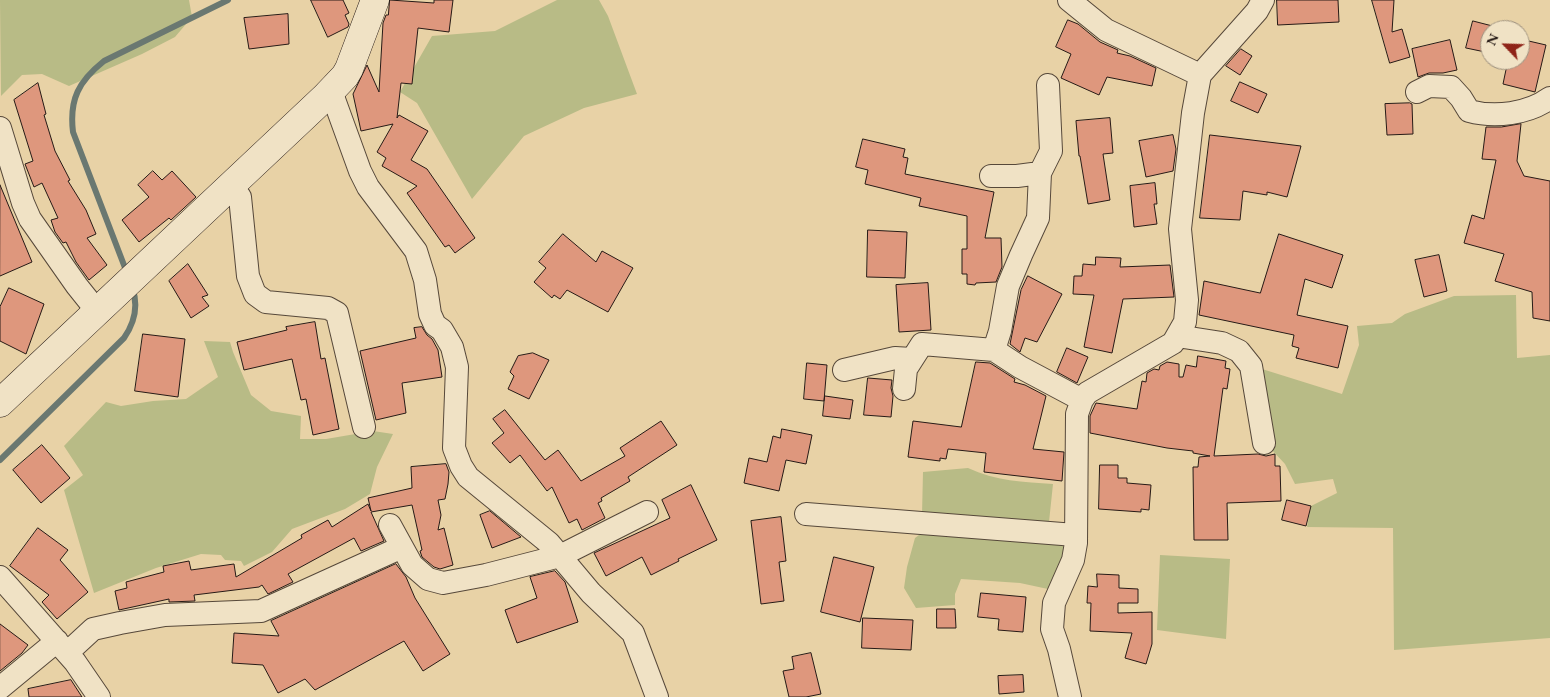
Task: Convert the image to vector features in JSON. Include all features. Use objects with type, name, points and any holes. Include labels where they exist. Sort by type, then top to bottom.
[{"type":"street","points":[[0,402],[331,91],[349,69],[375,0]]},
{"type":"street","points":[[1068,0],[1106,30],[1200,75]]},
{"type":"street","points":[[1070,697],[1059,648],[1052,629],[1054,602],[1073,560],[1076,543],[1077,414],[1082,400],[1087,393],[1173,343],[1185,322],[1187,300],[1180,229],[1193,113],[1200,75],[1257,11],[1263,0]]},
{"type":"street","points":[[994,350],[1000,330],[1008,286],[1038,218],[1040,173],[1051,151],[1048,86]]},
{"type":"street","points":[[1417,92],[1429,86],[1451,86],[1469,111],[1481,114],[1520,112],[1541,105],[1550,98]]},
{"type":"street","points":[[331,91],[360,171],[368,186],[416,251],[425,280],[430,314],[435,325],[442,330],[452,347],[457,367],[454,448],[461,466],[468,477],[550,543],[591,594],[633,633],[657,697]]},
{"type":"street","points":[[0,128],[23,203],[30,218],[97,312]]},
{"type":"street","points":[[991,176],[1017,176],[1040,173]]},
{"type":"street","points":[[231,186],[240,197],[248,276],[255,294],[266,302],[328,308],[337,313],[364,428]]},
{"type":"street","points":[[1177,336],[1222,343],[1239,351],[1251,366],[1264,443]]},
{"type":"street","points":[[904,389],[906,369],[922,344],[994,350],[1020,367],[1082,400]]},
{"type":"street","points":[[844,370],[895,358],[912,359]]},
{"type":"street","points":[[390,525],[412,565],[428,579],[443,583],[486,575],[560,556],[647,512]]},
{"type":"street","points":[[806,514],[1075,535]]},
{"type":"street","points":[[0,688],[93,629],[165,615],[261,611],[402,547]]},
{"type":"street","points":[[0,577],[62,647],[98,697]]},
{"type":"green space","points":[[0,0],[189,0],[192,17],[175,37],[142,54],[69,86],[42,74],[22,75],[1,96]]},
{"type":"green space","points":[[557,0],[599,0],[608,16],[637,94],[584,108],[524,136],[472,199],[417,103],[400,92],[432,36],[495,31]]},
{"type":"green space","points":[[1516,295],[1517,358],[1550,355],[1550,638],[1394,650],[1393,528],[1307,527],[1311,506],[1337,493],[1333,479],[1295,484],[1285,464],[1271,449],[1262,369],[1342,394],[1359,345],[1357,326],[1392,323],[1405,314],[1454,296]]},
{"type":"green space","points":[[204,341],[230,342],[251,395],[271,411],[301,416],[300,439],[326,439],[373,431],[393,434],[377,467],[370,494],[345,509],[292,529],[272,552],[244,566],[241,561],[225,560],[221,555],[201,554],[156,568],[94,593],[64,490],[83,475],[64,446],[106,402],[121,406],[153,401],[186,399],[218,377]]},
{"type":"green space","points":[[968,468],[999,478],[1053,484],[1049,522],[922,515],[923,472]]},
{"type":"green space","points":[[923,532],[1065,544],[1063,564],[1048,589],[1020,583],[961,579],[955,594],[955,605],[916,608],[904,588],[907,567],[915,538]]},
{"type":"green space","points":[[1160,555],[1230,559],[1226,639],[1157,630]]},
{"type":"building","points":[[311,0],[343,0],[349,13],[345,15],[349,24],[348,27],[328,37]]},
{"type":"building","points":[[390,0],[434,3],[434,0],[453,0],[449,32],[418,28],[412,84],[401,83],[397,118],[399,115],[428,131],[411,160],[427,169],[475,238],[455,253],[449,245],[445,247],[407,193],[417,186],[382,166],[386,158],[377,152],[393,124],[361,131],[353,94],[367,65],[379,92],[383,23],[386,15],[388,15]]},
{"type":"building","points":[[1277,0],[1338,0],[1339,22],[1278,25]]},
{"type":"building","points":[[1372,0],[1394,0],[1392,32],[1402,29],[1410,57],[1390,63]]},
{"type":"building","points":[[288,14],[289,44],[249,49],[244,18]]},
{"type":"building","points":[[1068,20],[1078,24],[1100,42],[1118,50],[1117,53],[1130,56],[1156,68],[1152,86],[1107,77],[1099,95],[1061,78],[1071,54],[1056,47]]},
{"type":"building","points":[[1473,21],[1480,23],[1480,51],[1466,48]]},
{"type":"building","points":[[1450,40],[1457,70],[1429,73],[1418,77],[1412,49]]},
{"type":"building","points":[[1530,41],[1546,45],[1535,92],[1503,84],[1506,70],[1530,70]]},
{"type":"building","points":[[1241,49],[1252,56],[1240,75],[1226,66]]},
{"type":"building","points":[[1240,82],[1267,94],[1258,113],[1231,101]]},
{"type":"building","points":[[38,83],[46,114],[44,115],[55,151],[70,180],[68,181],[86,210],[96,234],[87,238],[107,265],[89,280],[76,262],[66,242],[63,243],[55,232],[51,220],[58,218],[42,183],[34,187],[25,164],[33,161],[14,100]]},
{"type":"building","points":[[1385,104],[1412,104],[1413,134],[1387,135]]},
{"type":"building","points":[[1110,118],[1113,153],[1103,154],[1110,200],[1088,204],[1079,156],[1076,121]]},
{"type":"building","points":[[1521,124],[1517,161],[1524,176],[1550,181],[1550,321],[1533,318],[1532,292],[1495,281],[1504,254],[1464,243],[1472,215],[1484,219],[1496,160],[1482,159],[1486,127]]},
{"type":"building","points":[[1173,135],[1176,149],[1173,171],[1146,177],[1139,141]]},
{"type":"building","points":[[1210,135],[1301,146],[1287,197],[1267,192],[1267,195],[1243,191],[1240,220],[1200,218]]},
{"type":"building","points":[[863,139],[905,149],[903,157],[908,158],[905,174],[994,192],[985,238],[1001,238],[1002,267],[996,282],[976,283],[975,285],[967,284],[967,274],[962,274],[962,249],[967,249],[967,216],[919,206],[921,198],[865,184],[868,170],[856,167]]},
{"type":"building","points":[[153,171],[162,180],[172,171],[196,197],[171,220],[169,218],[139,242],[122,220],[149,197],[138,185]]},
{"type":"building","points":[[1155,183],[1157,204],[1154,204],[1157,224],[1134,227],[1130,186]]},
{"type":"building","points":[[0,185],[32,262],[0,276]]},
{"type":"building","points":[[868,230],[907,232],[905,278],[867,277]]},
{"type":"building","points":[[563,234],[596,262],[602,251],[633,268],[608,312],[567,290],[560,299],[554,295],[552,298],[534,282],[546,268],[539,262]]},
{"type":"building","points":[[1279,234],[1343,255],[1332,288],[1305,279],[1297,315],[1348,326],[1338,368],[1296,358],[1299,348],[1292,346],[1294,335],[1199,315],[1204,281],[1260,293]]},
{"type":"building","points":[[1439,255],[1447,291],[1424,297],[1415,260]]},
{"type":"building","points":[[1096,257],[1121,258],[1120,267],[1170,265],[1174,297],[1123,299],[1112,353],[1084,347],[1094,295],[1073,294],[1074,276],[1082,276],[1083,264],[1095,265]]},
{"type":"building","points":[[188,264],[208,295],[202,297],[209,306],[191,318],[169,281]]},
{"type":"building","points":[[1028,276],[1062,294],[1037,342],[1025,338],[1020,352],[1010,344],[1021,290]]},
{"type":"building","points":[[928,283],[931,330],[899,332],[896,285]]},
{"type":"building","points":[[9,288],[44,304],[26,354],[0,341],[0,307]]},
{"type":"building","points":[[315,322],[321,359],[325,358],[339,429],[313,435],[306,399],[301,400],[292,359],[244,370],[237,342],[287,330],[286,327]]},
{"type":"building","points":[[422,327],[438,350],[442,377],[402,383],[406,413],[376,420],[360,351],[416,338],[414,328]]},
{"type":"building","points":[[143,334],[185,339],[178,397],[135,391]]},
{"type":"building","points":[[1067,348],[1088,357],[1077,383],[1057,372]]},
{"type":"building","points":[[533,353],[549,360],[529,399],[508,389],[514,376],[510,372],[518,356]]},
{"type":"building","points":[[1198,356],[1226,361],[1225,368],[1230,369],[1227,389],[1223,388],[1214,456],[1258,454],[1266,456],[1275,454],[1275,466],[1280,466],[1281,501],[1227,503],[1228,540],[1194,540],[1193,467],[1198,467],[1199,457],[1210,456],[1193,453],[1193,451],[1167,448],[1090,433],[1090,416],[1096,403],[1137,409],[1142,381],[1146,382],[1147,373],[1154,369],[1159,370],[1160,366],[1167,362],[1179,364],[1179,377],[1183,377],[1186,365],[1196,367]]},
{"type":"building","points":[[976,362],[990,363],[1015,379],[1014,382],[1025,385],[1046,396],[1033,449],[1064,452],[1062,481],[984,472],[986,453],[948,449],[946,459],[940,458],[940,461],[908,457],[913,421],[961,427]]},
{"type":"building","points":[[807,363],[827,365],[824,401],[804,399]]},
{"type":"building","points":[[868,378],[892,380],[891,417],[864,415]]},
{"type":"building","points":[[825,396],[853,400],[850,419],[823,416]]},
{"type":"building","points":[[505,410],[545,460],[558,450],[581,481],[625,456],[620,448],[661,421],[677,445],[628,477],[630,481],[601,498],[602,501],[598,503],[605,518],[582,530],[577,519],[569,523],[552,487],[547,491],[520,455],[510,463],[492,443],[504,433],[493,419]]},
{"type":"building","points":[[782,429],[812,435],[806,464],[786,460],[779,491],[744,483],[749,458],[767,462],[773,436],[780,438]]},
{"type":"building","points":[[42,445],[70,478],[41,503],[13,470]]},
{"type":"building","points":[[446,464],[449,472],[448,484],[445,499],[438,500],[441,515],[438,530],[444,528],[453,565],[440,569],[434,567],[422,557],[412,505],[371,512],[384,541],[361,551],[354,538],[288,574],[293,582],[268,594],[262,585],[259,587],[194,595],[195,601],[169,602],[169,599],[119,610],[115,591],[127,588],[126,582],[164,572],[163,566],[189,561],[191,570],[234,564],[236,577],[302,538],[301,535],[328,520],[332,527],[368,504],[371,511],[368,498],[412,488],[411,467]]},
{"type":"building","points":[[1100,465],[1118,465],[1118,478],[1127,478],[1127,483],[1151,485],[1149,510],[1141,509],[1141,512],[1099,509]]},
{"type":"building","points":[[691,485],[717,540],[651,575],[642,557],[606,576],[594,553],[670,518],[662,500]]},
{"type":"building","points":[[1287,500],[1311,506],[1306,526],[1282,520]]},
{"type":"building","points":[[490,511],[521,537],[492,548],[480,515]]},
{"type":"building","points":[[781,517],[786,561],[779,562],[784,601],[761,604],[751,521]]},
{"type":"building","points":[[38,528],[68,550],[60,560],[88,592],[57,619],[42,602],[49,595],[10,566]]},
{"type":"building","points":[[834,557],[874,567],[860,622],[821,612]]},
{"type":"building","points":[[396,564],[406,577],[415,598],[450,654],[423,671],[404,641],[315,690],[305,679],[278,693],[263,665],[232,663],[234,633],[279,636],[271,621]]},
{"type":"building","points":[[555,571],[565,582],[578,622],[517,643],[505,610],[537,598],[530,577]]},
{"type":"building","points":[[1097,574],[1119,575],[1119,588],[1138,589],[1138,603],[1118,603],[1118,613],[1152,612],[1152,644],[1146,664],[1125,658],[1132,633],[1090,631],[1091,603],[1087,603],[1088,586],[1097,587]]},
{"type":"building","points":[[981,593],[1026,597],[1023,632],[998,630],[999,619],[978,617]]},
{"type":"building","points":[[937,609],[955,609],[956,628],[937,628]]},
{"type":"building","points":[[863,618],[913,620],[911,650],[862,648]]},
{"type":"building","points":[[0,624],[28,645],[22,653],[0,671]]},
{"type":"building","points":[[811,653],[821,694],[806,697],[789,697],[783,671],[794,669],[792,657]]},
{"type":"building","points":[[1023,675],[1024,692],[999,694],[998,676]]},
{"type":"building","points":[[71,680],[82,697],[29,697],[28,689]]},
{"type":"waterway","points":[[127,273],[73,132],[74,100],[88,76],[104,61],[228,0]]},
{"type":"waterway","points":[[0,460],[124,338],[135,314],[132,287]]}]
